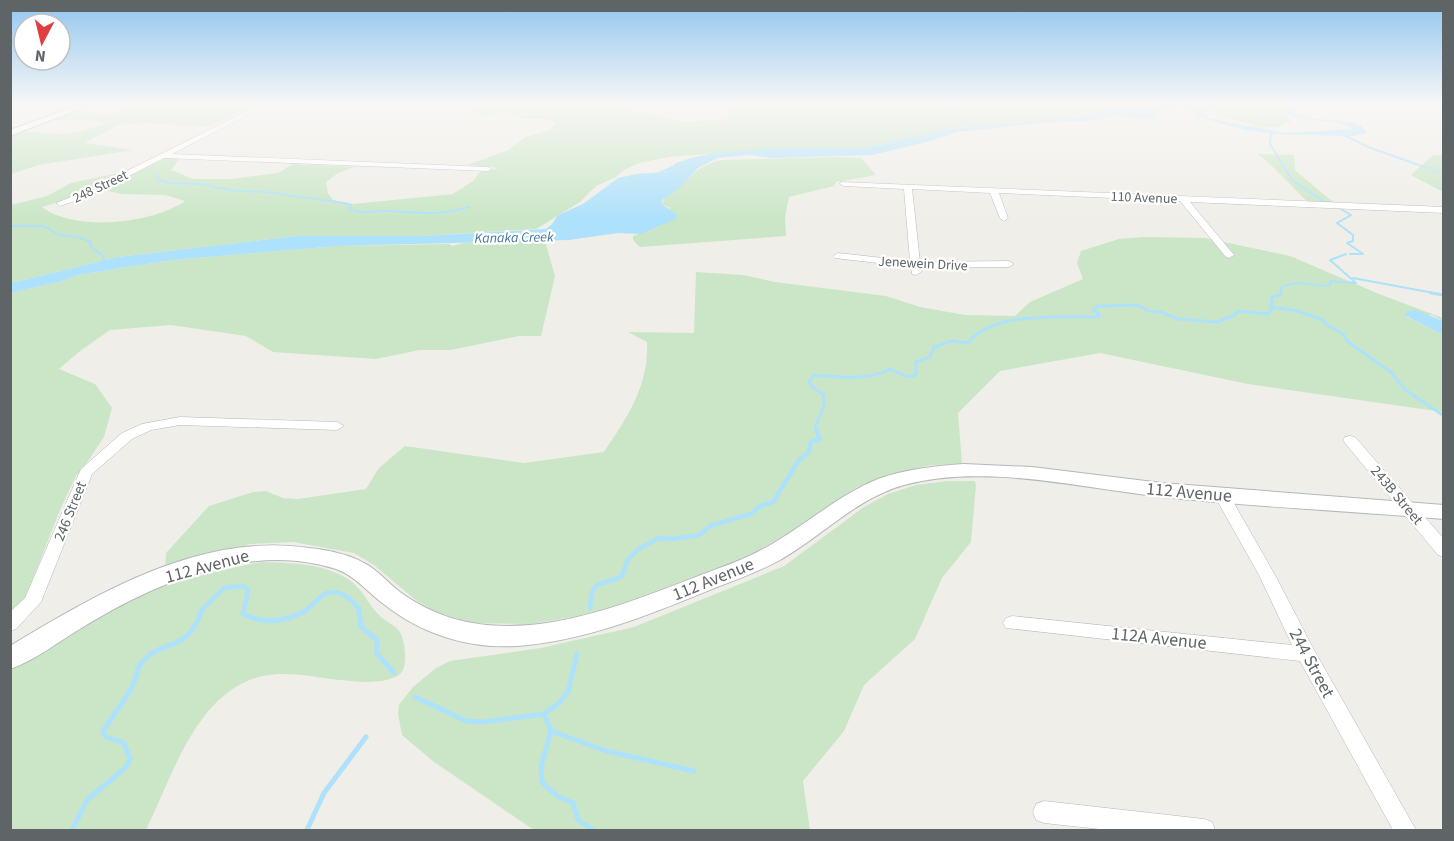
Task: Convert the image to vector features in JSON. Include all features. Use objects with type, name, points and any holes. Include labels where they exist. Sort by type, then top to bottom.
[{"type":"main road","name":"112 Avenue","points":[[10,659],[84,613],[129,590],[197,565],[245,554],[277,552],[322,557],[344,563],[363,573],[408,609],[440,627],[465,634],[501,637],[543,633],[585,624],[652,604],[770,555],[869,491],[918,474],[952,471],[993,472],[1222,495],[1443,512]]},
{"type":"street","name":"248 Street","points":[[60,203],[87,194],[190,142]]},
{"type":"street","points":[[163,156],[488,169]]},
{"type":"street","name":"110 Avenue","points":[[844,184],[1443,210]]},
{"type":"street","points":[[908,187],[916,269]]},
{"type":"street","points":[[994,191],[1004,218]]},
{"type":"street","points":[[1183,199],[1228,250],[1229,255]]},
{"type":"street","name":"Jenewein Drive","points":[[838,255],[916,269],[1009,264]]},
{"type":"street","name":"246 Street","points":[[10,624],[32,602],[86,472],[127,436],[147,427],[180,421],[337,426]]},
{"type":"street","name":"243B Street","points":[[1350,440],[1443,551]]},
{"type":"street","name":"244 Street","points":[[1222,495],[1267,575],[1306,654],[1406,831]]},
{"type":"street","name":"112A Avenue","points":[[1012,623],[1306,654]]},
{"type":"street","points":[[1044,812],[1203,831]]},
{"type":"green space","points":[[10,142],[85,142],[133,150],[39,165],[11,174]]},
{"type":"green space","points":[[519,142],[889,142],[864,148],[786,148],[668,157],[639,163],[596,186],[580,202],[536,229],[422,236],[297,236],[118,257],[11,283],[11,205],[47,196],[71,183],[128,171],[82,195],[42,207],[56,215],[73,220],[93,222],[134,220],[153,215],[185,201],[165,195],[122,194],[98,189],[162,158],[180,158],[171,170],[193,179],[231,179],[278,173],[293,164],[355,167],[338,173],[326,182],[328,193],[333,200],[353,204],[453,194],[473,181],[481,171],[497,169],[467,165],[509,150]]},
{"type":"green space","points":[[1257,154],[1294,155],[1295,170],[1334,203],[1308,202]]},
{"type":"green space","points":[[1433,155],[1443,155],[1443,192],[1411,175]]},
{"type":"green space","points":[[861,158],[876,175],[836,182],[834,186],[789,197],[785,217],[786,236],[640,247],[633,240],[633,236],[658,227],[670,208],[662,204],[665,196],[703,166],[722,160]]},
{"type":"green space","points":[[1205,238],[1290,256],[1443,318],[1443,321],[1432,315],[1405,316],[1443,335],[1443,412],[1248,384],[1100,353],[1000,371],[958,413],[962,464],[930,465],[892,474],[857,487],[759,550],[718,568],[623,603],[578,616],[530,624],[472,623],[434,611],[417,601],[374,565],[354,553],[293,542],[250,544],[165,569],[166,553],[209,506],[253,492],[266,491],[283,498],[298,499],[366,489],[379,468],[405,446],[524,463],[604,452],[635,401],[647,358],[647,342],[628,332],[694,333],[696,272],[743,275],[775,282],[886,296],[920,307],[965,315],[1015,316],[1030,302],[1083,279],[1077,263],[1081,251],[1119,239]]},
{"type":"green space","points":[[511,240],[545,241],[555,276],[541,336],[519,336],[451,350],[420,350],[376,359],[273,352],[246,336],[171,325],[110,330],[80,351],[59,369],[95,384],[112,408],[104,437],[76,476],[25,599],[11,618],[11,293],[59,282],[78,275],[172,260],[338,246],[449,244],[452,246]]},
{"type":"green space","points":[[947,481],[975,481],[971,542],[942,578],[915,639],[864,685],[844,731],[803,781],[810,830],[534,830],[434,762],[402,735],[398,714],[399,705],[413,687],[436,668],[450,661],[541,648],[634,627],[784,566],[864,507],[888,494],[916,485]]},
{"type":"green space","points":[[261,562],[326,569],[352,582],[379,615],[400,632],[405,655],[402,672],[384,681],[375,682],[280,674],[263,676],[240,684],[204,717],[190,738],[146,830],[11,830],[10,671],[84,622],[135,597],[218,571]]},
{"type":"water","points":[[889,142],[926,142],[872,155],[771,158],[749,155],[718,158],[698,168],[677,190],[662,200],[662,204],[677,215],[676,219],[641,234],[618,233],[569,240],[338,246],[172,260],[78,275],[59,282],[11,293],[11,283],[118,257],[297,236],[422,236],[546,229],[558,215],[583,204],[618,178],[665,172],[676,163],[695,157],[714,153],[776,148],[864,148]]},
{"type":"water","points":[[1416,310],[1443,321],[1443,335],[1404,315],[1408,311]]},
{"type":"waterway","points":[[1270,142],[1293,181],[1326,203]]},
{"type":"waterway","points":[[1358,142],[1444,174]]},
{"type":"waterway","name":"Kanaka Creek","points":[[654,175],[675,166]]},
{"type":"waterway","points":[[158,175],[157,179],[169,183],[201,184],[236,191],[266,192],[344,203],[351,205],[349,209],[359,212],[439,213],[469,207]]},
{"type":"waterway","points":[[1339,208],[1351,215],[1337,223],[1353,235],[1353,241],[1347,243],[1363,254],[1350,254]]},
{"type":"waterway","points":[[10,226],[44,226],[58,235],[78,237],[91,242],[90,246],[103,256],[106,265]]},
{"type":"waterway","points":[[1280,294],[1282,286],[1299,283],[1328,286],[1331,284],[1330,281],[1356,283],[1330,260],[1346,254]]},
{"type":"waterway","points":[[1353,278],[1439,294]]},
{"type":"waterway","points":[[1271,307],[1272,297],[1281,293]]},
{"type":"waterway","points":[[1431,293],[1444,295]]},
{"type":"waterway","points":[[817,433],[815,427],[824,406],[824,395],[812,387],[809,381],[815,375],[863,377],[890,369],[907,377],[916,375],[916,362],[930,357],[934,347],[952,341],[968,343],[979,333],[994,325],[1029,318],[1099,317],[1099,314],[1093,310],[1098,306],[1138,305],[1148,311],[1161,312],[1178,319],[1217,322],[1235,315],[1237,311],[1268,314],[1271,307]]},
{"type":"waterway","points":[[1271,307],[1298,311],[1323,320],[1327,325],[1343,334],[1348,342],[1392,373],[1404,389],[1444,416]]},
{"type":"waterway","points":[[590,608],[595,587],[622,576],[627,561],[637,550],[659,538],[672,539],[699,535],[710,526],[751,514],[760,506],[773,502],[799,460],[808,453],[811,442],[820,439],[817,431]]},
{"type":"waterway","points":[[202,610],[224,588],[243,586],[248,590],[244,611]]},
{"type":"waterway","points":[[304,611],[323,595],[334,592],[349,599],[360,611]]},
{"type":"waterway","points":[[72,830],[87,800],[126,767],[130,759],[124,743],[106,737],[103,731],[128,693],[140,664],[151,654],[182,640],[189,634],[202,610]]},
{"type":"waterway","points":[[244,610],[243,614],[259,620],[283,619],[307,610]]},
{"type":"waterway","points":[[359,610],[361,627],[377,640],[377,654],[394,673]]},
{"type":"waterway","points":[[544,714],[559,703],[568,692],[577,654]]},
{"type":"waterway","points":[[415,697],[466,721],[484,722],[544,714]]},
{"type":"waterway","points":[[544,714],[551,731]]},
{"type":"waterway","points":[[551,731],[606,751],[694,771]]},
{"type":"waterway","points":[[551,731],[541,766],[542,782],[557,796],[573,803],[578,820],[594,830]]},
{"type":"waterway","points":[[307,830],[324,793],[366,737]]}]
